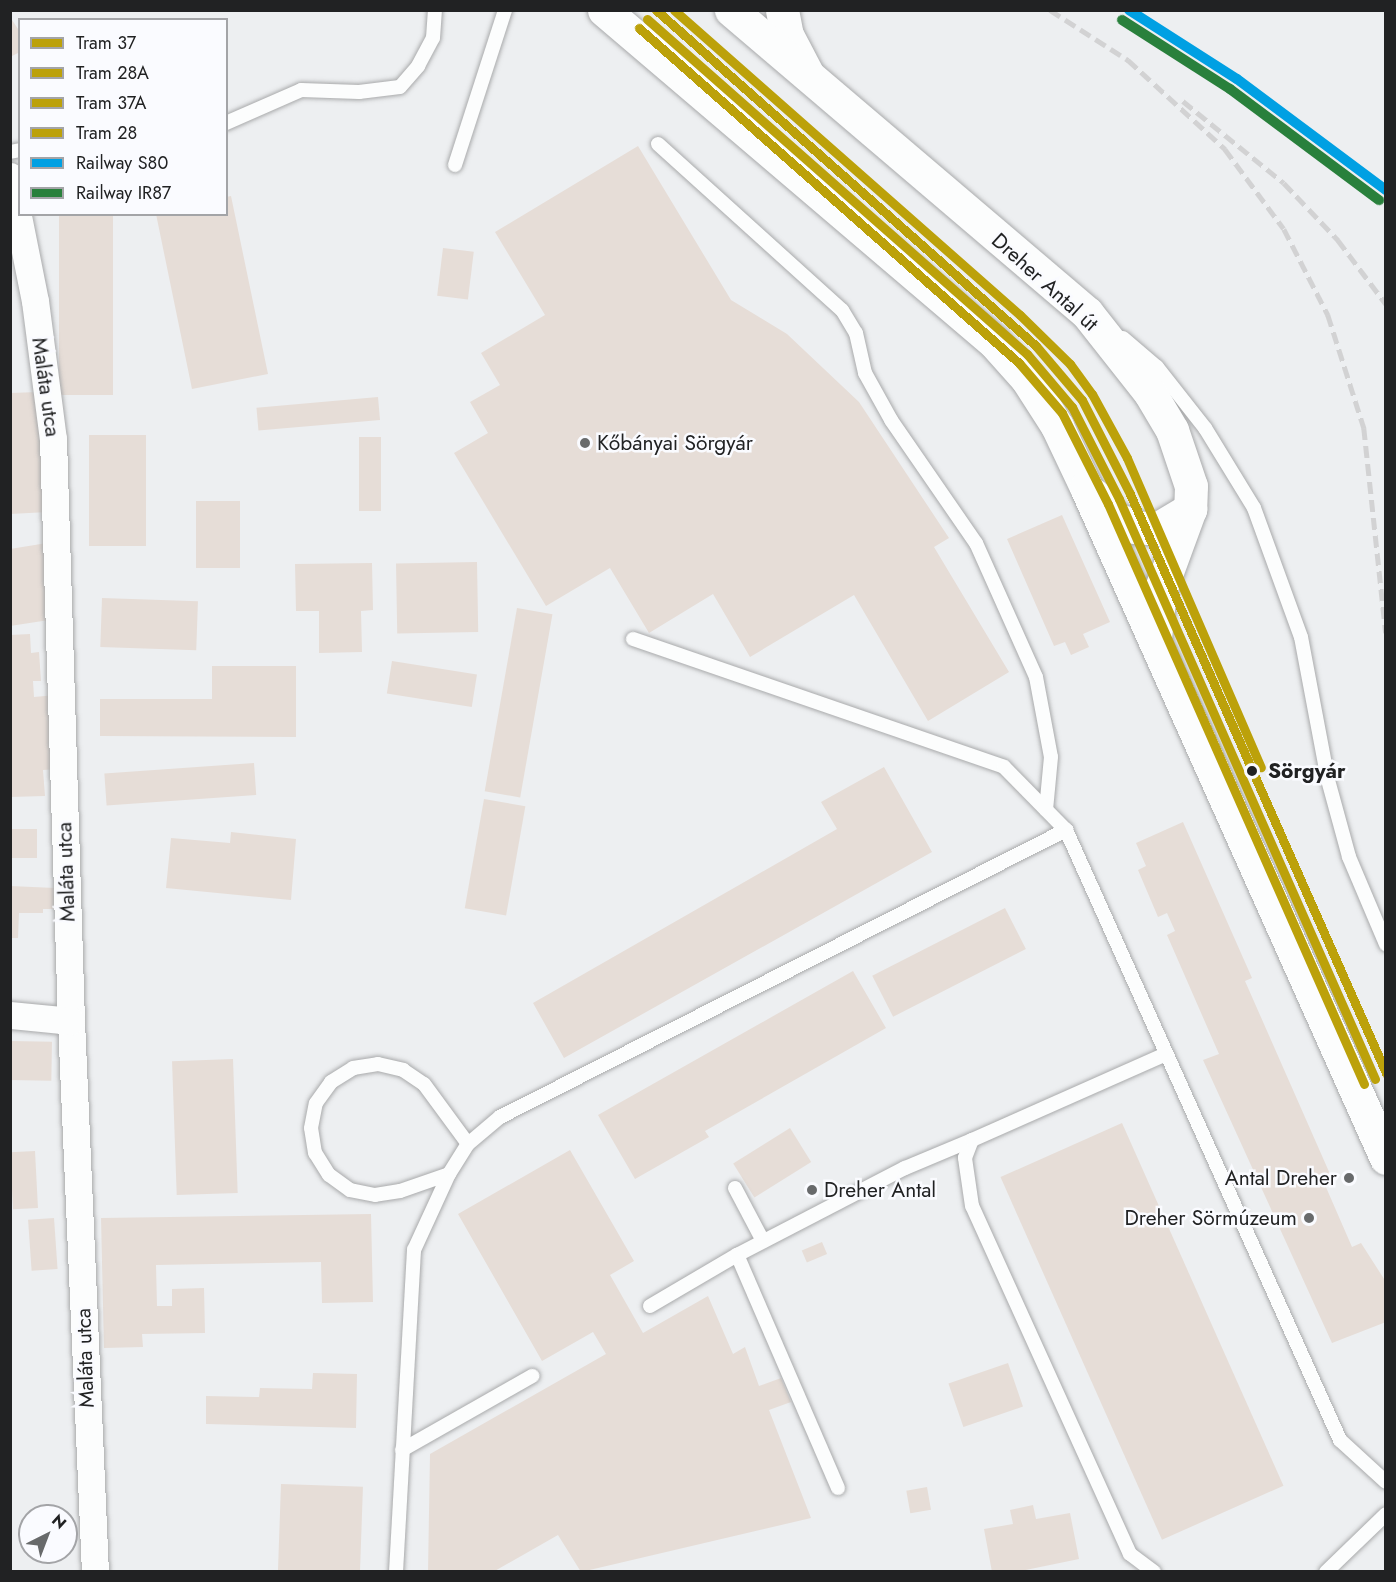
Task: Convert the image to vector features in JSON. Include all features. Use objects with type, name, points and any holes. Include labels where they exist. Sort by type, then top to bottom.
[{"type":"main road","name":"Dreher Antal út","points":[[604,10],[994,342],[1027,379],[1051,416],[1086,487],[1386,1158]]},
{"type":"main road","name":"Dreher Antal út","points":[[731,10],[812,82],[1087,313],[1150,393],[1173,430],[1191,486],[1190,509],[1160,591],[1155,640]]},
{"type":"main road","points":[[782,10],[787,35],[812,82]]},
{"type":"main road","points":[[1086,487],[1115,518],[1135,526],[1157,529],[1190,509]]},
{"type":"street","name":"Maláta utca","points":[[10,176],[35,301],[53,438],[71,1021],[95,1572]]},
{"type":"street","points":[[10,1015],[71,1021]]},
{"type":"lane","points":[[228,122],[301,90],[359,92],[400,87],[418,66],[433,38],[435,10]]},
{"type":"lane","points":[[454,165],[505,10]]},
{"type":"lane","points":[[658,144],[842,310],[856,333],[866,373],[891,420],[976,543],[1036,677],[1051,757],[1046,810]]},
{"type":"lane","points":[[1087,313],[1156,367],[1222,451],[1254,508],[1301,637],[1328,780],[1349,857],[1386,944]]},
{"type":"lane","points":[[633,639],[1005,767],[1066,830],[1340,1440],[1386,1482]]},
{"type":"lane","points":[[396,1572],[414,1250],[449,1174],[468,1144],[500,1117],[1066,830]]},
{"type":"lane","points":[[650,1306],[738,1254],[905,1168],[1166,1054]]},
{"type":"lane","points":[[449,1174],[400,1191],[375,1195],[350,1190],[329,1174],[315,1153],[311,1128],[316,1103],[331,1082],[353,1068],[378,1064],[403,1070],[424,1084],[468,1144]]},
{"type":"lane","points":[[972,1140],[965,1158],[972,1206],[1130,1554],[1154,1572]]},
{"type":"lane","points":[[735,1188],[763,1241]]},
{"type":"lane","points":[[738,1254],[838,1488]]},
{"type":"lane","points":[[402,1450],[532,1376]]},
{"type":"lane","points":[[1326,1572],[1386,1514]]},
{"type":"building","points":[[10,17],[18,29],[18,53],[10,57]]},
{"type":"building","name":"Kőbányai Sörgyár","points":[[638,146],[731,300],[787,334],[859,402],[949,538],[934,547],[1009,672],[928,721],[854,595],[750,657],[713,594],[649,633],[610,568],[546,606],[454,453],[488,433],[470,402],[500,385],[481,353],[545,315],[495,232]]},
{"type":"building","points":[[231,196],[268,374],[192,389],[156,216],[228,216],[228,197]]},
{"type":"building","points":[[59,216],[113,216],[113,395],[59,395]]},
{"type":"building","points":[[443,248],[474,252],[468,299],[437,296]]},
{"type":"building","points":[[39,392],[48,512],[10,514],[10,393]]},
{"type":"building","points":[[378,397],[380,420],[258,431],[256,408]]},
{"type":"building","points":[[89,435],[146,435],[146,546],[89,546]]},
{"type":"building","points":[[359,437],[381,437],[381,511],[359,511]]},
{"type":"building","points":[[196,501],[240,501],[240,568],[196,568]]},
{"type":"building","points":[[1062,515],[1110,622],[1083,634],[1089,647],[1071,655],[1065,642],[1054,646],[1007,539]]},
{"type":"building","points":[[47,543],[49,620],[10,626],[10,549]]},
{"type":"building","points":[[477,562],[478,632],[397,633],[396,563]]},
{"type":"building","points":[[372,563],[373,610],[361,611],[362,652],[319,653],[319,611],[296,611],[295,564]]},
{"type":"building","points":[[102,598],[198,601],[196,650],[100,647]]},
{"type":"building","points":[[517,608],[552,614],[520,797],[485,791]]},
{"type":"building","points":[[30,634],[31,653],[39,652],[41,681],[33,681],[34,697],[56,695],[60,769],[43,770],[45,796],[10,797],[10,635]]},
{"type":"building","points":[[392,661],[477,674],[472,707],[387,694]]},
{"type":"building","points":[[212,666],[296,666],[296,737],[100,736],[100,699],[212,699]]},
{"type":"building","points":[[254,763],[256,795],[107,805],[104,773]]},
{"type":"building","points":[[884,767],[932,852],[564,1058],[533,1003],[837,829],[821,802]]},
{"type":"building","points":[[484,799],[525,806],[506,916],[465,908]]},
{"type":"building","points":[[1183,822],[1252,978],[1245,981],[1330,1174],[1322,1178],[1352,1247],[1361,1243],[1386,1282],[1386,1322],[1332,1343],[1203,1060],[1219,1054],[1167,935],[1175,931],[1167,913],[1158,917],[1138,870],[1146,866],[1136,843]]},
{"type":"building","points":[[10,829],[37,829],[37,858],[10,858]]},
{"type":"building","points":[[231,832],[296,839],[291,900],[166,888],[171,838],[230,843]]},
{"type":"building","points":[[10,886],[55,888],[54,909],[43,909],[43,913],[19,913],[18,938],[10,938]]},
{"type":"building","points":[[1005,908],[1026,949],[893,1017],[872,976]]},
{"type":"building","points":[[853,971],[886,1028],[705,1131],[709,1137],[635,1179],[598,1115]]},
{"type":"building","points":[[10,1041],[52,1042],[51,1081],[10,1080]]},
{"type":"building","points":[[233,1059],[238,1193],[177,1195],[172,1061]]},
{"type":"building","points":[[1122,1123],[1283,1486],[1162,1540],[1000,1177]]},
{"type":"building","points":[[790,1128],[811,1162],[754,1197],[733,1164]]},
{"type":"building","points":[[570,1150],[634,1261],[610,1275],[643,1333],[708,1296],[733,1354],[745,1347],[759,1386],[781,1378],[791,1402],[769,1410],[811,1518],[581,1572],[558,1535],[493,1572],[428,1572],[430,1454],[606,1354],[593,1332],[542,1361],[458,1214]]},
{"type":"building","points":[[35,1151],[38,1208],[13,1209],[10,1152]]},
{"type":"building","points":[[371,1214],[373,1302],[322,1303],[321,1262],[156,1265],[157,1306],[172,1306],[172,1289],[204,1288],[205,1333],[142,1334],[143,1347],[104,1348],[101,1218]]},
{"type":"building","points":[[54,1218],[58,1269],[32,1271],[28,1220]]},
{"type":"building","points":[[822,1242],[827,1254],[807,1263],[802,1251]]},
{"type":"building","points":[[1008,1363],[1023,1406],[963,1427],[948,1384]]},
{"type":"building","points":[[313,1373],[357,1374],[356,1428],[206,1424],[206,1396],[259,1397],[260,1388],[312,1389]]},
{"type":"building","points":[[281,1484],[363,1487],[360,1572],[278,1572]]},
{"type":"building","points":[[927,1487],[931,1510],[910,1513],[906,1491]]},
{"type":"building","points":[[1033,1505],[1036,1519],[1070,1513],[1079,1559],[1016,1572],[992,1572],[984,1529],[1013,1524],[1010,1510]]},
{"type":"railway","points":[[1050,10],[1128,60],[1225,149],[1284,229],[1328,315],[1364,428],[1386,633]]},
{"type":"railway","points":[[1183,101],[1284,183],[1338,240],[1386,304]]},
{"type":"tram line","name":"37","points":[[656,10],[1036,346],[1082,400],[1130,494],[1386,1073]]},
{"type":"tram line","name":"37A","points":[[674,10],[1020,315],[1070,364],[1092,394],[1127,458],[1261,767]]},
{"type":"tram line","name":"28A","points":[[647,19],[1027,354],[1072,407],[1119,499],[1375,1079]]},
{"type":"tram line","name":"28","points":[[639,28],[1019,363],[1062,413],[1108,504],[1364,1084]]},
{"type":"rail line","name":"S80","points":[[1129,10],[1237,79],[1386,190]]},
{"type":"rail line","name":"IR87","points":[[1122,20],[1230,89],[1379,200]]},
{"type":"place","name":"Kőbányai Sörgyár","points":[[585,443]]},
{"type":"place","name":"Sörgyár","points":[[1252,771]]},
{"type":"place","name":"Antal Dreher","points":[[1349,1178]]},
{"type":"place","name":"Dreher Antal","points":[[812,1190]]},
{"type":"place","name":"Dreher Sörmúzeum","points":[[1309,1218]]}]
